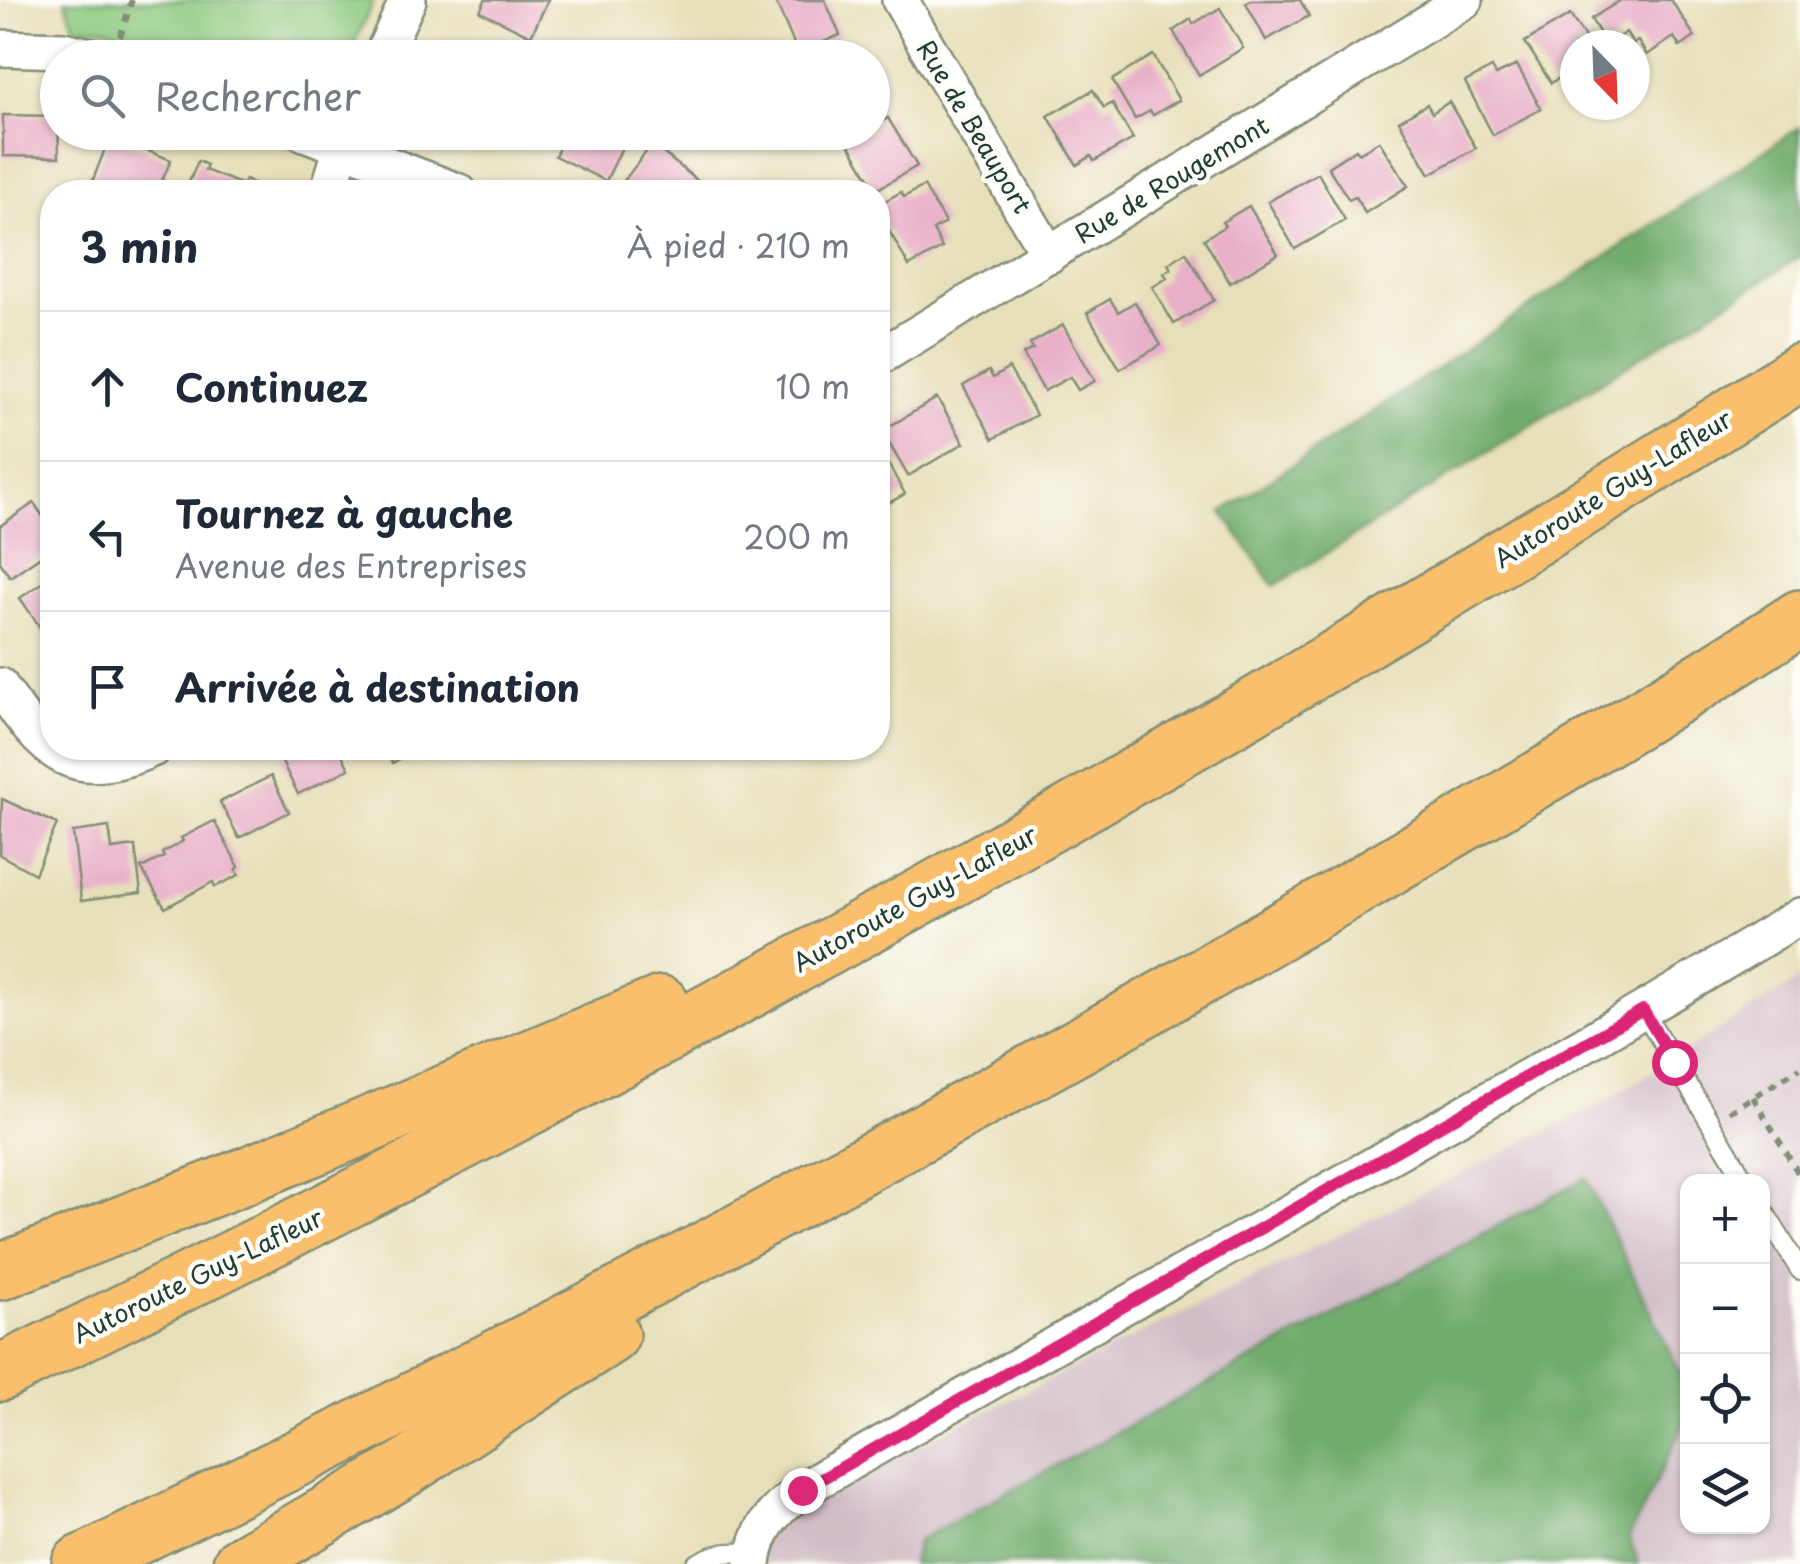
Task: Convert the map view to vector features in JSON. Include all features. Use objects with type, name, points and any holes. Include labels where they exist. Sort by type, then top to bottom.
[{"type":"highway","name":"Autoroute Guy-Lafleur","points":[[0,1374],[420,1166],[654,1044],[922,896],[1345,653],[1800,372]]},
{"type":"highway","points":[[80,1564],[522,1346],[916,1137],[1301,919],[1660,706],[1800,618]]},
{"type":"highway","points":[[0,1272],[242,1177],[922,896]]},
{"type":"highway","points":[[241,1564],[400,1471],[916,1137]]},
{"type":"street","points":[[389,40],[408,0]]},
{"type":"street","name":"Rue de Beauport","points":[[900,0],[1049,254]]},
{"type":"street","name":"Rue de Rougemont","points":[[890,351],[1465,0]]},
{"type":"street","points":[[0,48],[40,49]]},
{"type":"street","points":[[332,180],[341,150]]},
{"type":"street","points":[[366,150],[432,180]]},
{"type":"street","points":[[0,686],[40,739]]},
{"type":"street","points":[[70,760],[84,764],[123,760]]},
{"type":"street","points":[[753,1559],[771,1517],[802,1490],[1643,1010],[1800,916]]},
{"type":"lane","points":[[1643,1010],[1741,1174]]},
{"type":"lane","points":[[1770,1221],[1800,1270]]},
{"type":"lane","points":[[696,1564],[718,1553],[733,1551],[753,1559]]},
{"type":"path","points":[[114,40],[132,0]]},
{"type":"path","points":[[1726,1114],[1800,1068]]},
{"type":"path","points":[[1752,1097],[1800,1176]]},
{"type":"shaded area","points":[[1800,979],[1800,1564],[680,1564],[1599,1105]]},
{"type":"green space","points":[[65,0],[374,0],[356,40],[136,40],[105,28],[75,27]]},
{"type":"green space","points":[[1800,127],[1800,257],[1274,586],[1222,512]]},
{"type":"green space","points":[[1586,1178],[1680,1373],[1680,1432],[1629,1537],[1639,1564],[912,1564],[917,1541]]},
{"type":"building","points":[[485,0],[548,0],[531,36],[480,11]]},
{"type":"building","points":[[775,0],[825,0],[840,35],[828,40],[792,40]]},
{"type":"building","points":[[1300,0],[1309,16],[1266,40],[1246,3]]},
{"type":"building","points":[[1621,0],[1671,0],[1695,37],[1680,47],[1674,37],[1650,53],[1650,30],[1598,30],[1591,19]]},
{"type":"building","points":[[1220,8],[1243,48],[1199,75],[1173,31]]},
{"type":"building","points":[[1570,15],[1580,30],[1560,30],[1560,77],[1551,83],[1525,42]]},
{"type":"building","points":[[1153,55],[1179,100],[1153,115],[1150,111],[1135,119],[1112,80]]},
{"type":"building","points":[[1517,65],[1541,109],[1493,135],[1465,82],[1492,68],[1496,75]]},
{"type":"building","points":[[1093,90],[1104,108],[1112,103],[1133,139],[1094,161],[1091,156],[1077,165],[1048,116]]},
{"type":"building","points":[[1449,102],[1476,148],[1430,174],[1399,121],[1427,104],[1432,113]]},
{"type":"building","points":[[3,115],[40,116],[40,150],[59,150],[59,157],[3,156]]},
{"type":"building","points":[[890,121],[917,166],[890,182],[870,180],[852,150],[890,150]]},
{"type":"building","points":[[1379,141],[1408,186],[1365,213],[1355,197],[1349,200],[1328,167],[1356,149],[1359,153]]},
{"type":"building","points":[[105,150],[146,150],[171,160],[162,180],[93,180]]},
{"type":"building","points":[[558,150],[621,150],[606,180],[555,156]]},
{"type":"building","points":[[647,150],[659,150],[697,180],[625,180]]},
{"type":"building","points":[[198,161],[207,165],[205,170],[230,180],[190,180]]},
{"type":"building","points":[[1318,173],[1345,220],[1295,249],[1268,202]]},
{"type":"building","points":[[924,186],[945,223],[933,230],[942,248],[909,266],[890,233],[890,198],[901,192],[904,197]]},
{"type":"building","points":[[1249,206],[1278,254],[1230,283],[1204,239],[1225,226],[1222,222]]},
{"type":"building","points":[[1186,252],[1214,300],[1174,324],[1152,287],[1167,278],[1164,273],[1171,269],[1168,264]]},
{"type":"building","points":[[1110,299],[1118,312],[1135,302],[1161,345],[1120,369],[1087,313]]},
{"type":"building","points":[[1063,325],[1095,381],[1078,390],[1070,377],[1044,391],[1023,354],[1033,349],[1030,344]]},
{"type":"building","points":[[1009,368],[1036,415],[993,439],[963,386],[989,371],[993,378]]},
{"type":"building","points":[[937,398],[964,443],[908,476],[890,445],[890,426]]},
{"type":"building","points":[[890,467],[905,494],[890,502]]},
{"type":"building","points":[[34,503],[40,512],[40,556],[10,577],[0,562],[0,526]]},
{"type":"building","points":[[40,584],[40,627],[20,598]]},
{"type":"building","points":[[281,760],[345,760],[349,769],[298,794]]},
{"type":"building","points":[[271,776],[289,812],[239,838],[220,802]]},
{"type":"building","points":[[2,799],[57,824],[35,874],[0,855]]},
{"type":"building","points":[[214,821],[239,867],[239,875],[215,887],[213,882],[165,908],[141,868],[164,857],[162,853],[183,841],[181,838]]},
{"type":"building","points":[[109,827],[112,849],[135,846],[141,893],[81,901],[73,832]]},
{"type":"route","points":[[802,1490],[1643,1010],[1674,1062]]}]
